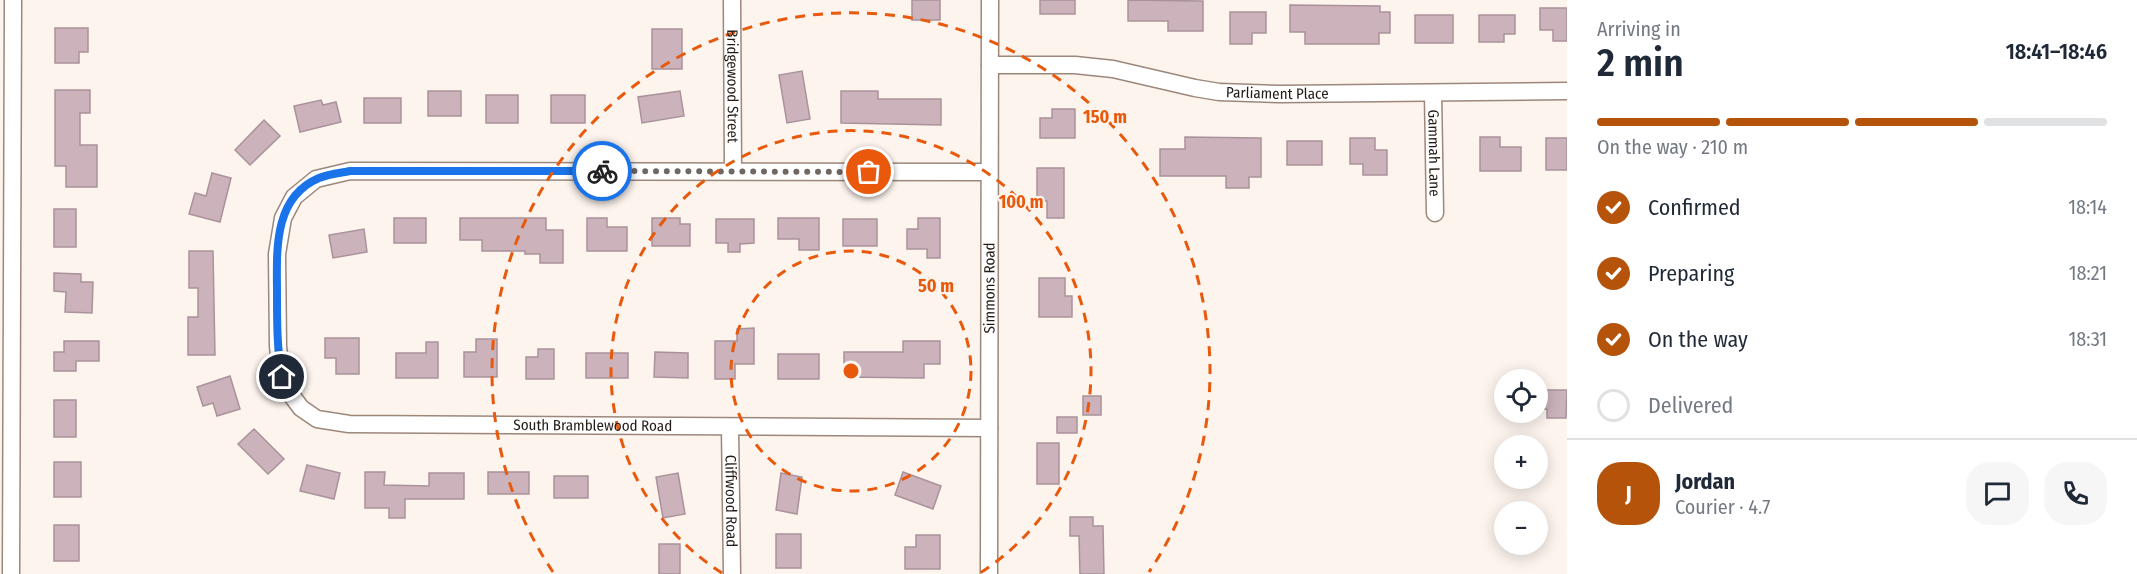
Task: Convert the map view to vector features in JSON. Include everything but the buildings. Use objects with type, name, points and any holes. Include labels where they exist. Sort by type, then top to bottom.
[{"type":"street","points":[[11,574],[6,232],[13,0]]},
{"type":"street","name":"Bridgewood Street","points":[[732,0],[733,171]]},
{"type":"street","name":"Simmons Road","points":[[989,574],[990,0]]},
{"type":"street","name":"Parliament Place","points":[[990,65],[1075,65],[1113,69],[1219,92],[1280,94],[1567,91]]},
{"type":"street","name":"Gammah Lane","points":[[1433,93],[1435,213]]},
{"type":"street","name":"South Bramblewood Road","points":[[989,172],[350,171],[316,179],[294,197],[283,218],[277,254],[280,365],[286,388],[301,408],[317,419],[349,424],[989,428]]},
{"type":"street","name":"Cliffwood Road","points":[[730,427],[732,574]]},
{"type":"way so far","points":[[602,171],[869,172]]},
{"type":"route","points":[[282,377],[278,346],[277,241],[279,229],[287,207],[294,197],[316,179],[350,171],[602,171]]}]
